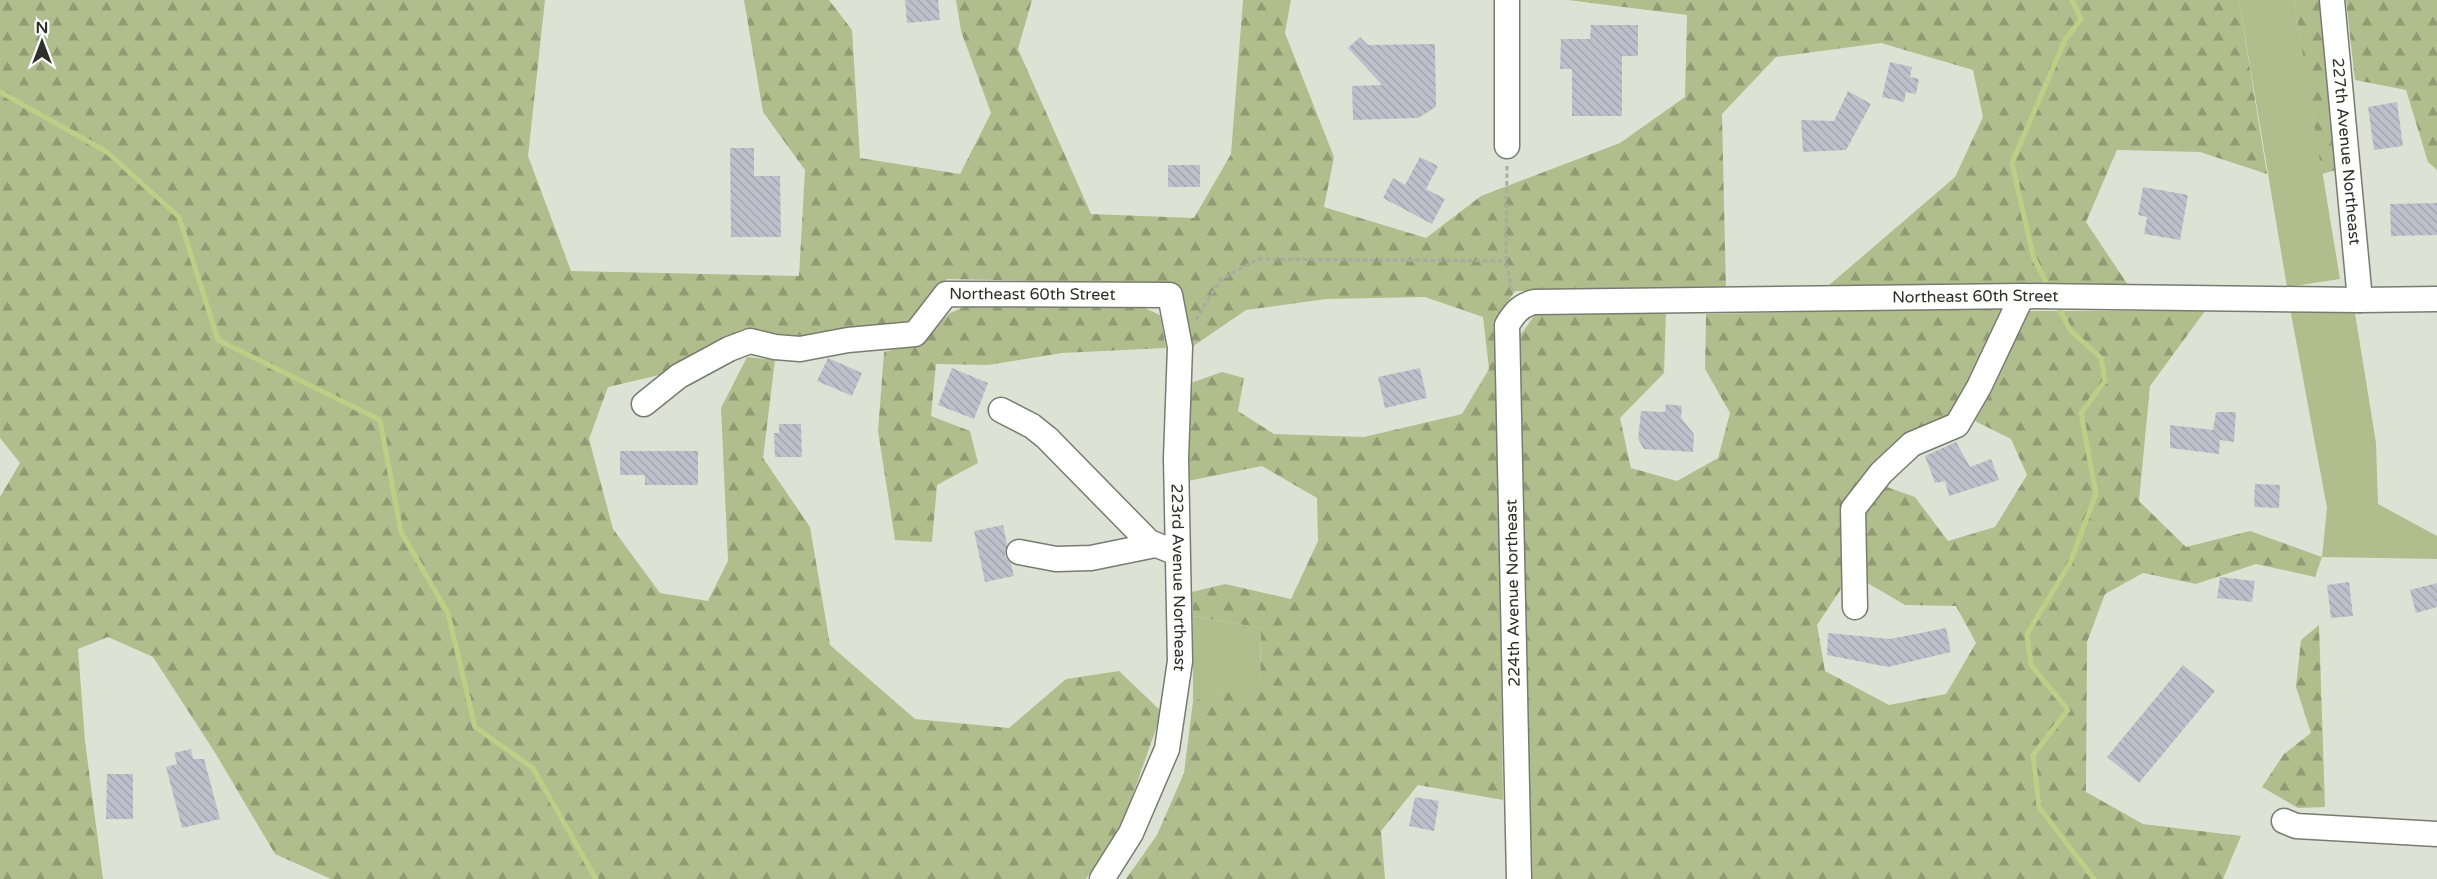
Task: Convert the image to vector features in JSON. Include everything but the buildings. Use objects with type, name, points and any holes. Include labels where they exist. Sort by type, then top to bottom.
[{"type":"street","points":[[1507,0],[1508,146]]},
{"type":"street","name":"227th Avenue Northeast","points":[[2332,0],[2360,300]]},
{"type":"street","name":"Northeast 60th Street","points":[[644,404],[679,376],[729,349],[750,341],[775,347],[800,349],[848,340],[915,334],[946,294],[1170,295]]},
{"type":"street","name":"223rd Avenue Northeast","points":[[1102,879],[1131,833],[1167,749],[1180,661],[1166,549],[1176,458],[1180,347],[1170,295]]},
{"type":"street","points":[[1855,608],[1852,509],[1881,473],[1912,444],[1957,425],[2029,297]]},
{"type":"street","name":"Northeast 60th Street","points":[[1516,310],[1534,302],[2029,297],[2437,299]]},
{"type":"street","name":"224th Avenue Northeast","points":[[1516,310],[1508,325],[1519,879]]},
{"type":"street","points":[[1002,410],[1032,426],[1047,438],[1127,520],[1166,549]]},
{"type":"street","points":[[1019,552],[1056,559],[1091,558],[1166,549]]},
{"type":"street","points":[[2284,820],[2296,826],[2437,834]]},
{"type":"path","points":[[1508,146],[1506,261],[1516,310]]},
{"type":"path","points":[[1180,347],[1220,280],[1258,260],[1506,261]]},
{"type":"green space","points":[[0,0],[545,0],[528,156],[571,271],[799,276],[805,170],[763,112],[744,0],[829,0],[852,30],[860,158],[960,174],[991,113],[961,31],[956,0],[1032,0],[1018,49],[1091,214],[1194,218],[1231,154],[1243,0],[1291,0],[1285,33],[1334,157],[1324,207],[1426,238],[1481,196],[1620,143],[1685,97],[1687,15],[1568,0],[2239,0],[2267,174],[2200,152],[2117,150],[2086,222],[2130,288],[1828,286],[1955,177],[1983,117],[1973,70],[1881,43],[1776,57],[1722,114],[1726,289],[1515,291],[1497,317],[1503,800],[1418,785],[1381,831],[1385,879],[1126,879],[1157,835],[1184,773],[1193,701],[1260,682],[1261,628],[1193,616],[1192,592],[1225,584],[1291,599],[1318,541],[1317,498],[1262,466],[1188,481],[1188,384],[1222,372],[1244,378],[1238,411],[1274,434],[1364,437],[1462,414],[1489,369],[1483,317],[1425,297],[1326,299],[1246,310],[1189,349],[1178,284],[947,279],[910,325],[794,336],[743,329],[668,373],[608,387],[589,439],[613,529],[660,593],[708,601],[728,561],[721,408],[747,357],[775,360],[763,458],[810,527],[830,645],[915,719],[1009,728],[1066,679],[1119,671],[1162,712],[1122,825],[1086,879],[331,879],[275,854],[214,751],[153,657],[108,637],[78,649],[85,741],[103,879],[0,879],[0,497],[20,463],[0,438]]},
{"type":"green space","points":[[2239,0],[2294,0],[2340,279],[2287,287]]},
{"type":"green space","points":[[2294,0],[2320,0],[2336,170],[2322,174]]},
{"type":"green space","points":[[2346,0],[2437,0],[2437,170],[2428,162],[2406,90],[2355,80]]},
{"type":"green space","points":[[1136,304],[1160,315],[1166,348],[1062,353],[988,365],[936,364],[931,416],[970,431],[978,463],[937,485],[932,542],[895,540],[878,431],[884,352],[922,342],[950,313],[964,307]]},
{"type":"green space","points":[[2354,307],[2376,443],[2378,504],[2437,536],[2437,559],[2322,557],[2327,508],[2290,308]]},
{"type":"green space","points":[[2006,308],[1951,421],[1842,509],[1841,589],[1817,625],[1825,671],[1889,705],[1946,694],[1976,643],[1956,606],[1905,605],[1864,581],[1862,514],[1884,486],[1915,497],[1948,541],[1995,527],[2027,475],[2011,439],[1975,421],[1991,393],[2027,311],[2205,311],[2150,386],[2139,501],[2186,547],[2250,531],[2322,557],[2315,577],[2256,564],[2196,584],[2143,573],[2105,594],[2087,642],[2086,792],[2143,824],[2241,836],[2223,879],[1532,879],[1516,341],[1535,315],[1565,311],[1666,311],[1664,373],[1620,418],[1631,468],[1677,481],[1718,458],[1730,413],[1705,369],[1706,314]]},
{"type":"green space","points":[[1193,616],[1261,628],[1260,683],[1193,701]]},
{"type":"green space","points":[[2319,625],[2325,807],[2298,808],[2262,787],[2284,754],[2311,733],[2296,687],[2301,640]]},
{"type":"waterway","points":[[2049,288],[2033,256],[2012,163],[2065,40],[2081,19],[2072,0]]},
{"type":"waterway","points":[[0,92],[107,152],[179,217],[218,340],[380,420],[401,532],[448,613],[475,727],[533,768],[596,879]]},
{"type":"waterway","points":[[2056,302],[2070,330],[2101,358],[2105,381],[2081,413],[2096,494],[2070,563],[2027,634],[2031,665],[2068,710],[2033,755],[2039,807],[2094,879]]}]
